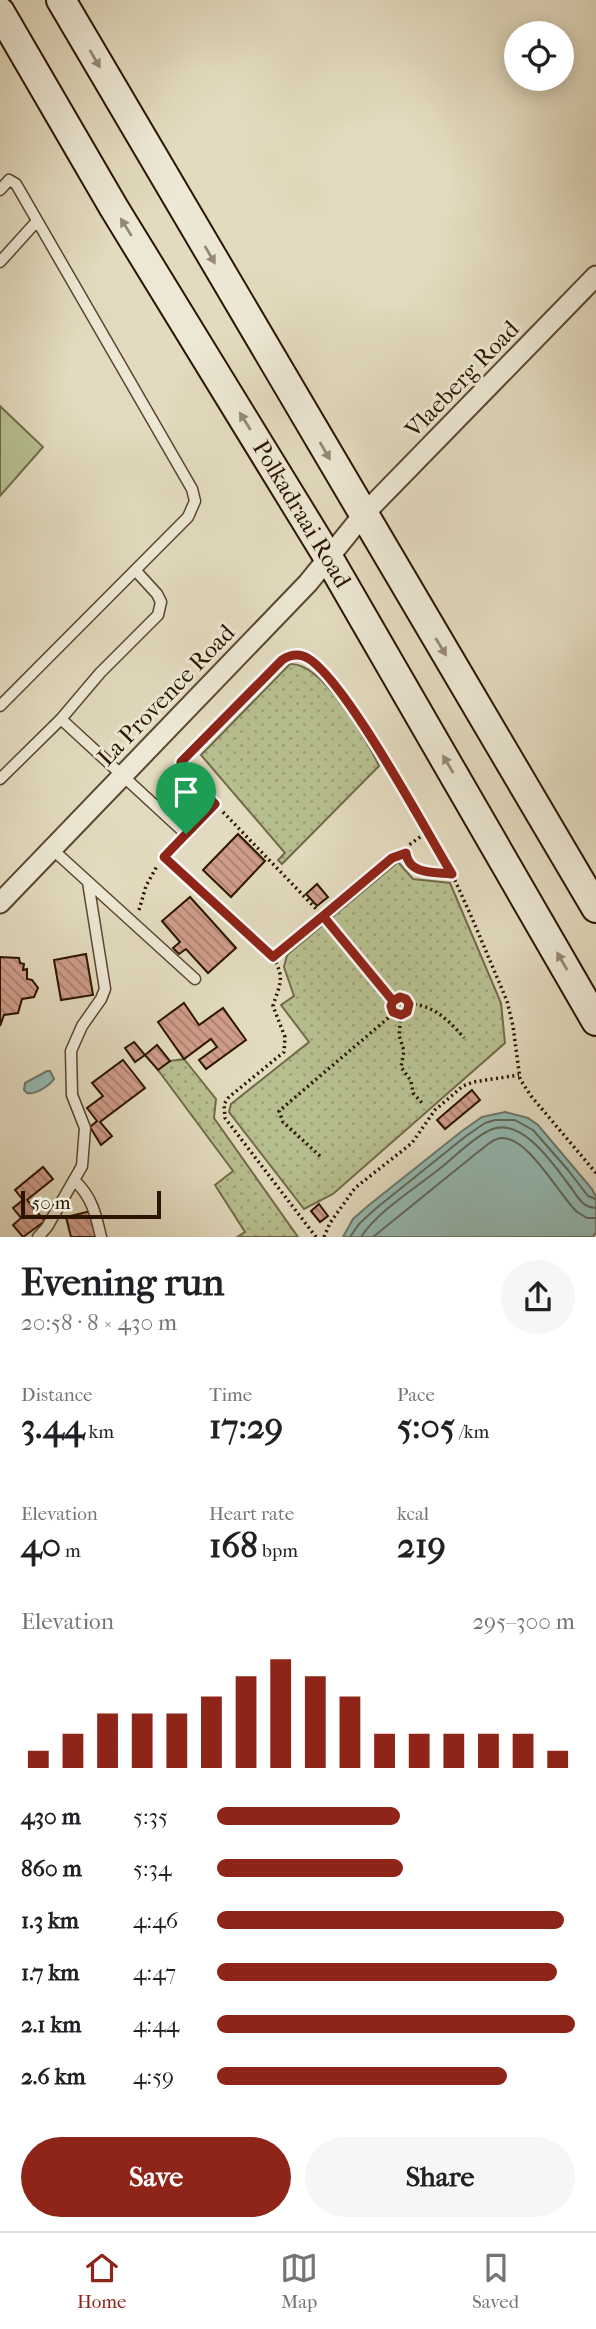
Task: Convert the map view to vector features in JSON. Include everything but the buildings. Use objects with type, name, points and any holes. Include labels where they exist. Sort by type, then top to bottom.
[{"type":"main road","points":[[61,0],[596,908]]},
{"type":"main road","name":"Polkadraai Road","points":[[0,12],[114,208],[328,557],[596,1021]]},
{"type":"street","name":"Vlaeberg Road","points":[[363,515],[596,276]]},
{"type":"street","name":"La Provence Road","points":[[0,904],[308,583],[363,515]]},
{"type":"lane","points":[[0,190],[9,180],[14,181],[195,495],[192,512],[0,706]]},
{"type":"lane","points":[[0,262],[37,221]]},
{"type":"lane","points":[[0,779],[61,719],[100,673],[158,615],[161,602],[136,570]]},
{"type":"lane","points":[[61,719],[186,834]]},
{"type":"lane","points":[[164,857],[215,804]]},
{"type":"lane","points":[[52,849],[195,979]]},
{"type":"lane","points":[[38,1237],[47,1227],[82,1166],[85,1128],[72,1095],[71,1051],[82,1026],[105,989],[88,882]]},
{"type":"lane","points":[[75,1181],[91,1201],[102,1237]]},
{"type":"path","points":[[393,1001],[323,916],[181,768],[181,762],[282,660],[297,655],[317,665],[344,695],[452,874],[507,1001],[519,1075],[527,1090],[596,1173]]},
{"type":"path","points":[[426,832],[409,845],[406,853],[408,863],[414,869],[452,874]]},
{"type":"path","points":[[273,957],[392,858],[406,853]]},
{"type":"path","points":[[136,926],[146,886],[164,857],[273,957],[281,981],[281,989],[273,1006],[286,1045],[280,1056],[229,1097],[224,1104],[224,1115],[316,1237]]},
{"type":"path","points":[[394,1013],[391,1006],[393,1001],[402,997],[409,1004],[432,1010],[447,1020],[464,1038]]},
{"type":"path","points":[[394,1013],[401,1015],[407,1012],[409,1004]]},
{"type":"path","points":[[320,1156],[283,1122],[279,1111],[394,1013]]},
{"type":"path","points":[[401,1015],[399,1035],[404,1051],[401,1067],[411,1081],[413,1093],[422,1103]]},
{"type":"path","points":[[324,1237],[334,1217],[355,1188],[412,1143],[435,1110],[463,1086],[519,1075]]},
{"type":"green space","points":[[0,406],[43,447],[0,496]]},
{"type":"green space","points":[[290,664],[303,667],[316,675],[329,688],[365,738],[379,766],[282,864],[278,860],[285,853],[201,755]]},
{"type":"green space","points":[[398,862],[413,879],[450,883],[501,1003],[505,1043],[333,1194],[304,1209],[229,1112],[231,1104],[309,1042],[281,1005],[294,996],[284,967],[287,955]]},
{"type":"green space","points":[[184,1059],[216,1099],[214,1118],[298,1237],[237,1237],[245,1232],[215,1185],[233,1171],[158,1070],[170,1061]]},
{"type":"water","points":[[50,1071],[54,1079],[49,1084],[34,1092],[27,1093],[24,1090],[25,1083]]},
{"type":"water","points":[[505,1112],[528,1118],[538,1125],[592,1189],[596,1197],[596,1232],[593,1237],[343,1237],[353,1219],[462,1131],[482,1117]]},
{"type":"route","points":[[186,834],[164,857],[273,957],[323,916],[393,1001],[393,1012],[397,1015],[407,1012],[409,1004],[406,999],[400,997],[393,1001],[358,958],[323,916],[392,858],[401,854],[406,853],[408,863],[414,869],[452,874],[358,716],[335,684],[310,660],[297,655],[282,660],[181,762],[181,768],[215,804],[186,834]]}]
